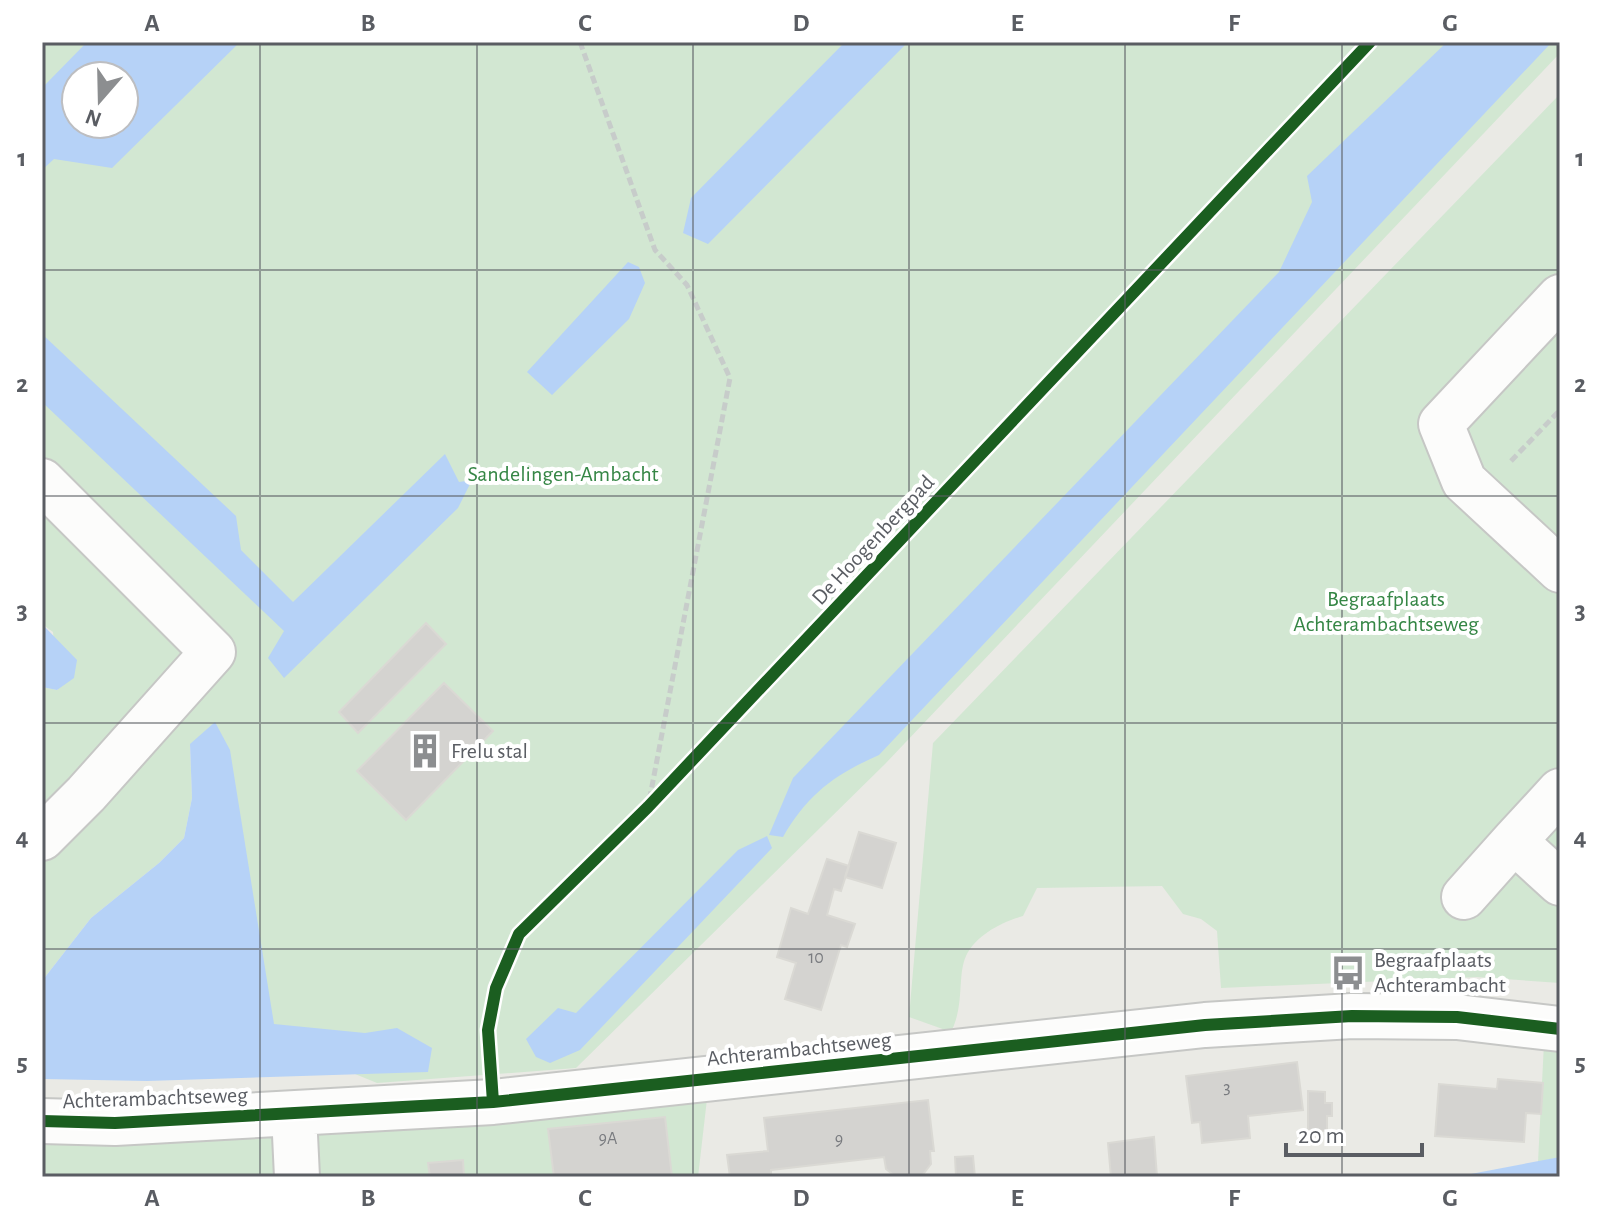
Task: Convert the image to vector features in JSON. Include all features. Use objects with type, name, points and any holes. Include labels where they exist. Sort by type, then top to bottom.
[{"type":"street","points":[[1560,297],[1441,424],[1464,481],[1560,570]]},
{"type":"street","points":[[42,481],[213,652],[86,794],[42,838]]},
{"type":"street","points":[[1464,897],[1560,791]]},
{"type":"street","points":[[1514,841],[1560,883]]},
{"type":"street","name":"Achterambachtseweg","points":[[42,1121],[115,1123],[493,1102],[1220,1024],[1352,1016],[1457,1017],[1560,1029]]},
{"type":"street","points":[[294,1114],[297,1177]]},
{"type":"path","points":[[580,42],[655,250],[687,285],[730,378],[648,807]]},
{"type":"path","points":[[1479,495],[1560,410]]},
{"type":"path","points":[[637,818],[670,784]]},
{"type":"green space","name":"Sandelingen-Ambacht","points":[[42,42],[1560,42],[1560,53],[885,764],[576,1068],[377,1083],[272,1040],[190,744],[192,798],[184,838],[159,863],[91,918],[42,981],[42,687],[58,690],[53,632],[42,624]]},
{"type":"green space","name":"Begraafplaats Achterambachtseweg","points":[[1560,94],[1560,983],[1477,977],[1221,988],[1217,931],[1201,919],[1183,914],[1162,886],[1037,888],[1023,916],[990,930],[970,948],[963,964],[958,1011],[951,1032],[909,1017],[933,743]]},
{"type":"green space","points":[[1544,1043],[1560,1044],[1560,1157],[1538,1162]]},
{"type":"green space","points":[[707,1099],[698,1177],[42,1177],[42,1136]]},
{"type":"water","points":[[87,42],[240,42],[112,168],[54,159],[42,170],[42,88],[60,70],[60,140],[140,140],[140,60],[69,60]]},
{"type":"water","points":[[845,42],[908,42],[708,244],[683,233],[691,198]]},
{"type":"water","points":[[1447,42],[1552,42],[879,755],[835,778],[812,797],[783,837],[769,835],[793,778],[1279,272],[1312,202],[1307,176]]},
{"type":"water","points":[[628,262],[639,267],[645,283],[629,319],[552,395],[527,372]]},
{"type":"water","points":[[42,334],[236,516],[241,550],[293,602],[445,454],[459,482],[472,480],[458,508],[284,678],[268,658],[284,631],[42,402]]},
{"type":"water","points":[[42,624],[77,660],[74,678],[57,690],[42,687]]},
{"type":"water","points":[[215,722],[230,750],[274,1024],[365,1033],[397,1028],[432,1048],[428,1072],[147,1081],[42,1079],[42,981],[91,918],[159,863],[184,838],[192,798],[190,744]]},
{"type":"water","points":[[767,836],[772,848],[580,1050],[550,1063],[536,1057],[526,1039],[558,1008],[576,1013],[738,850]]},
{"type":"water","points":[[1560,1157],[1560,1177],[1455,1177]]},
{"type":"building","points":[[426,623],[446,644],[358,733],[339,712]]},
{"type":"building","name":"Frelu stal","points":[[444,683],[493,731],[406,820],[357,771]]},
{"type":"building","points":[[859,832],[896,843],[882,888],[845,877]]},
{"type":"building","points":[[827,859],[849,866],[841,891],[834,889],[827,915],[855,924],[847,947],[841,945],[821,1010],[785,999],[796,963],[777,957],[791,908],[808,914]]},
{"type":"building","points":[[1297,1062],[1303,1110],[1248,1116],[1250,1138],[1202,1143],[1200,1122],[1192,1123],[1186,1076]]},
{"type":"building","points":[[1498,1079],[1543,1083],[1541,1114],[1526,1113],[1524,1142],[1435,1136],[1439,1084],[1497,1089]]},
{"type":"building","points":[[1308,1091],[1325,1092],[1325,1103],[1332,1103],[1332,1116],[1327,1116],[1327,1131],[1308,1130]]},
{"type":"building","points":[[928,1100],[934,1151],[930,1151],[931,1164],[921,1177],[896,1177],[886,1169],[884,1157],[771,1170],[771,1175],[730,1177],[727,1155],[768,1151],[764,1118]]},
{"type":"building","points":[[665,1117],[672,1177],[554,1177],[548,1129]]},
{"type":"building","points":[[1154,1137],[1157,1177],[1111,1177],[1108,1143]]},
{"type":"building","points":[[973,1156],[975,1177],[956,1177],[955,1157]]},
{"type":"building","points":[[463,1160],[464,1177],[430,1177],[428,1163]]},
{"type":"cycle path","name":"De Hoogenbergpad","points":[[493,1102],[488,1030],[496,988],[519,934],[648,807],[1370,42]]},
{"type":"cycle path","points":[[42,1121],[115,1123],[493,1102],[1205,1025],[1352,1016],[1457,1017],[1560,1029]]},
{"type":"place","name":"Frelu stal","points":[[425,751]]},
{"type":"place","name":"Begraafplaats Achterambacht","points":[[1348,973]]}]
